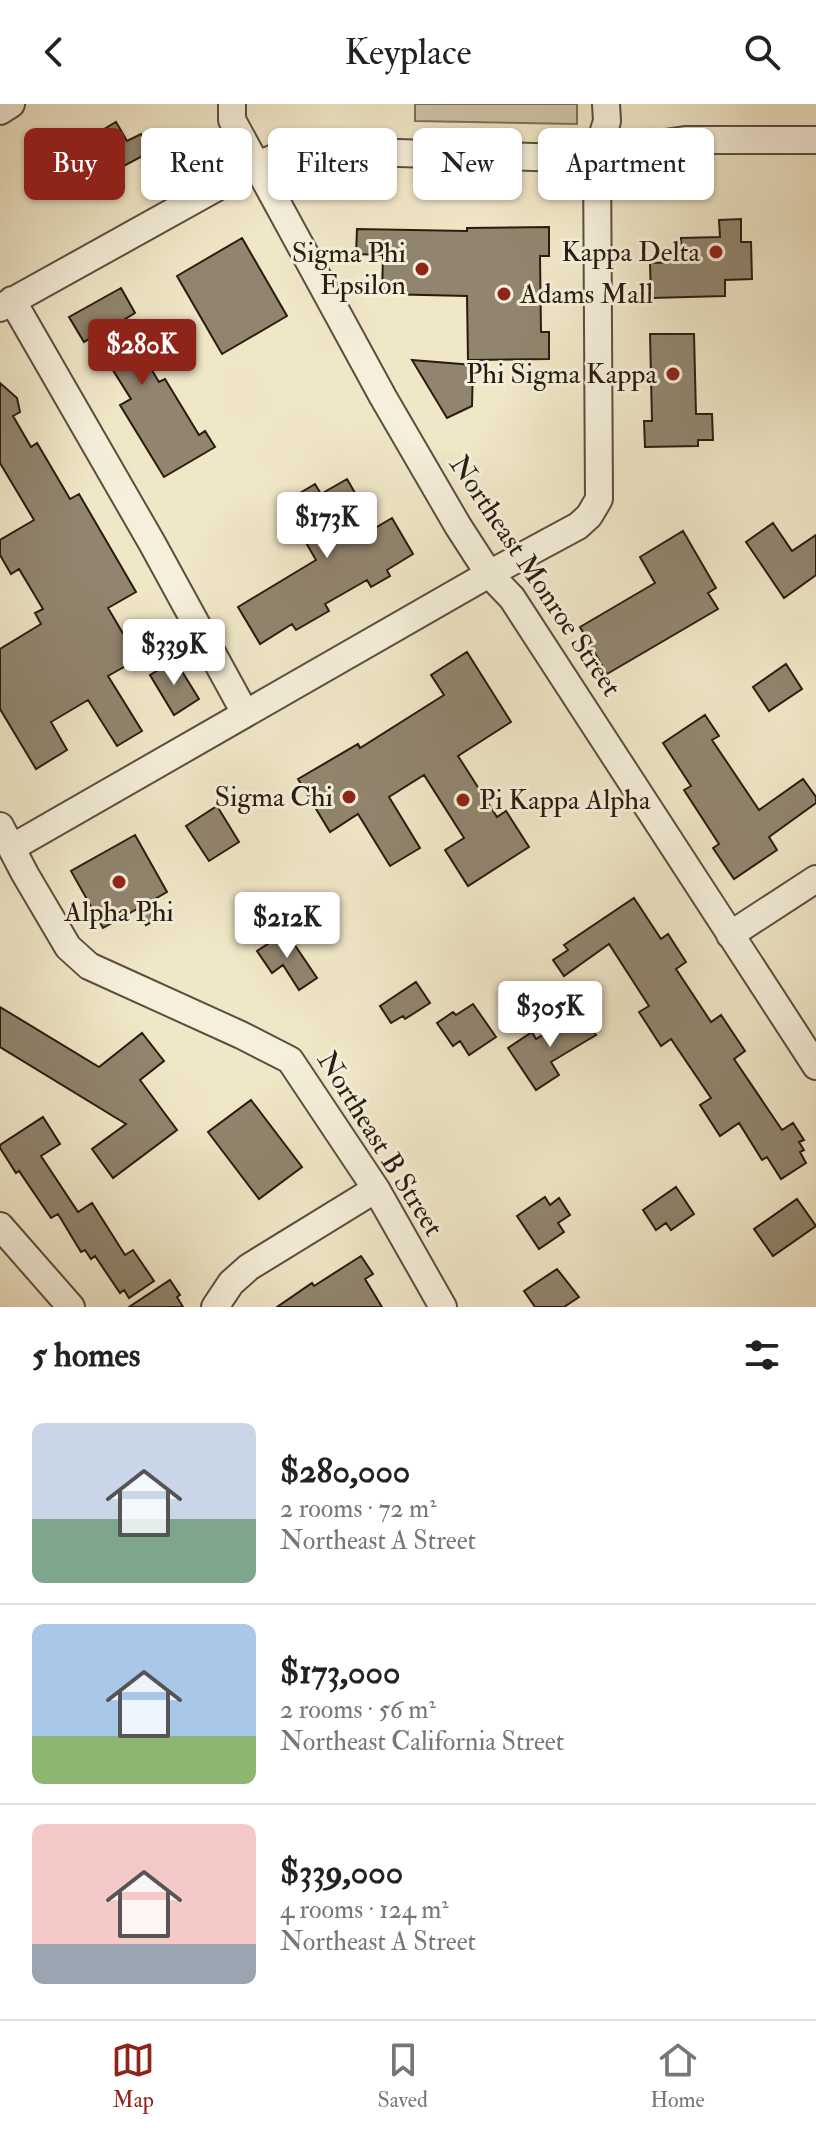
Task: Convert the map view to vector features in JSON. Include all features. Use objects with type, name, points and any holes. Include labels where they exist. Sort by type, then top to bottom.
[{"type":"street","points":[[0,111],[11,104]]},
{"type":"street","name":"Northeast Monroe Street","points":[[232,104],[232,120],[383,397],[458,526],[489,574],[512,598],[816,1066]]},
{"type":"street","points":[[605,128],[606,104]]},
{"type":"street","points":[[714,140],[816,140]]},
{"type":"street","points":[[245,713],[152,543],[6,304],[257,165],[294,150],[538,157]]},
{"type":"street","points":[[6,837],[245,713],[578,526],[589,516],[599,499],[597,200]]},
{"type":"street","name":"Northeast B Street","points":[[6,837],[68,947],[89,966],[290,1060],[376,1189],[443,1307]]},
{"type":"street","points":[[730,935],[816,879]]},
{"type":"street","points":[[215,1307],[231,1283],[249,1267],[376,1189]]},
{"type":"street","points":[[0,1226],[71,1307]]},
{"type":"shaded area","points":[[415,104],[577,104],[577,124],[415,121]]},
{"type":"building","points":[[116,122],[119,128],[106,128]]},
{"type":"building","points":[[141,134],[141,157],[125,165],[125,138],[127,141]]},
{"type":"building","name":"Kappa Delta","points":[[741,219],[741,242],[751,242],[752,279],[725,280],[725,296],[651,298],[650,263],[681,262],[681,238],[720,237],[719,220]]},
{"type":"building","name":"Adams Mall","points":[[549,227],[549,256],[540,256],[541,332],[549,332],[549,359],[468,360],[467,296],[382,294],[383,255],[356,254],[357,229],[467,231],[467,228]]},
{"type":"building","points":[[242,238],[287,316],[222,354],[177,276]]},
{"type":"building","points":[[121,288],[135,313],[122,321],[159,382],[165,379],[199,435],[205,431],[215,447],[164,477],[120,405],[131,399],[92,337],[84,342],[69,317]]},
{"type":"building","name":"Phi Sigma Kappa","points":[[650,334],[694,334],[696,414],[712,414],[713,440],[698,440],[698,446],[645,447],[644,421],[652,421]]},
{"type":"building","points":[[412,360],[473,365],[472,406],[447,418]]},
{"type":"building","points":[[0,383],[17,398],[20,412],[13,416],[31,447],[37,443],[70,499],[79,494],[136,592],[108,608],[138,659],[108,676],[142,731],[117,746],[88,700],[51,722],[67,750],[36,769],[0,709],[0,649],[41,624],[35,613],[43,609],[19,569],[11,574],[0,555],[0,540],[34,520],[0,463]]},
{"type":"building","points":[[347,479],[375,528],[392,518],[413,554],[387,570],[390,576],[371,587],[367,580],[325,604],[329,611],[296,630],[292,624],[260,644],[238,607],[316,560],[283,503],[315,484],[321,494]]},
{"type":"building","points":[[773,523],[792,551],[816,535],[816,575],[784,598],[746,542]]},
{"type":"building","points":[[683,531],[716,588],[708,593],[718,609],[607,674],[580,627],[655,583],[640,557]]},
{"type":"building","points":[[467,652],[511,722],[458,756],[497,817],[506,811],[529,847],[468,886],[445,850],[464,838],[424,775],[389,797],[420,848],[390,866],[358,814],[330,832],[298,779],[358,744],[360,748],[444,695],[431,675]]},
{"type":"building","points":[[175,660],[199,699],[174,715],[150,675]]},
{"type":"building","points":[[786,664],[802,689],[769,711],[753,687]]},
{"type":"building","points":[[705,715],[719,736],[712,740],[759,810],[803,779],[816,797],[816,803],[769,837],[777,850],[734,879],[713,848],[719,844],[684,790],[691,786],[663,743]]},
{"type":"building","points":[[217,806],[239,842],[209,861],[186,826]]},
{"type":"building","name":"Alpha Phi","points":[[135,835],[167,892],[155,899],[163,915],[146,925],[137,909],[103,928],[71,871]]},
{"type":"building","points":[[634,898],[661,939],[668,934],[686,962],[676,969],[711,1022],[721,1015],[745,1051],[734,1059],[782,1130],[793,1123],[804,1140],[799,1142],[806,1163],[781,1179],[767,1157],[762,1160],[739,1123],[720,1136],[700,1105],[711,1098],[671,1039],[661,1046],[639,1012],[649,1006],[609,944],[564,976],[553,960],[568,950],[564,945]]},
{"type":"building","points":[[286,932],[317,978],[299,990],[283,965],[272,973],[257,951]]},
{"type":"building","points":[[416,982],[430,1003],[405,1019],[403,1016],[391,1023],[380,1006]]},
{"type":"building","points":[[473,1004],[496,1037],[469,1055],[460,1041],[453,1046],[437,1023]]},
{"type":"building","points":[[0,1007],[99,1067],[142,1033],[164,1061],[140,1080],[177,1130],[113,1178],[92,1149],[126,1124],[0,1047]]},
{"type":"building","points":[[581,1011],[596,1035],[551,1062],[559,1075],[536,1090],[508,1048],[532,1032],[536,1039]]},
{"type":"building","points":[[251,1100],[302,1167],[259,1199],[208,1132]]},
{"type":"building","points":[[43,1117],[60,1144],[41,1156],[78,1212],[92,1203],[125,1255],[133,1250],[154,1281],[129,1298],[124,1290],[120,1293],[95,1256],[91,1259],[85,1250],[81,1252],[58,1214],[51,1218],[0,1148],[0,1145]]},
{"type":"building","points":[[676,1187],[694,1214],[671,1230],[666,1223],[656,1230],[643,1210]]},
{"type":"building","points":[[545,1197],[550,1205],[559,1198],[570,1215],[558,1223],[564,1232],[539,1249],[517,1216]]},
{"type":"building","points":[[797,1199],[816,1226],[773,1256],[754,1229]]},
{"type":"building","points":[[361,1256],[373,1274],[365,1279],[382,1307],[277,1307],[312,1283],[314,1286]]},
{"type":"building","points":[[557,1269],[579,1297],[564,1307],[535,1307],[524,1291]]},
{"type":"building","points":[[170,1280],[180,1295],[177,1297],[183,1307],[129,1307]]},
{"type":"place","name":"Kappa Delta","points":[[716,252]]},
{"type":"place","name":"Sigma Phi Epsilon","points":[[422,269]]},
{"type":"place","name":"Adams Mall","points":[[504,294]]},
{"type":"place","name":"Phi Sigma Kappa","points":[[673,374]]},
{"type":"place","name":"Sigma Chi","points":[[349,797]]},
{"type":"place","name":"Pi Kappa Alpha","points":[[463,800]]},
{"type":"place","name":"Alpha Phi","points":[[119,882]]}]
